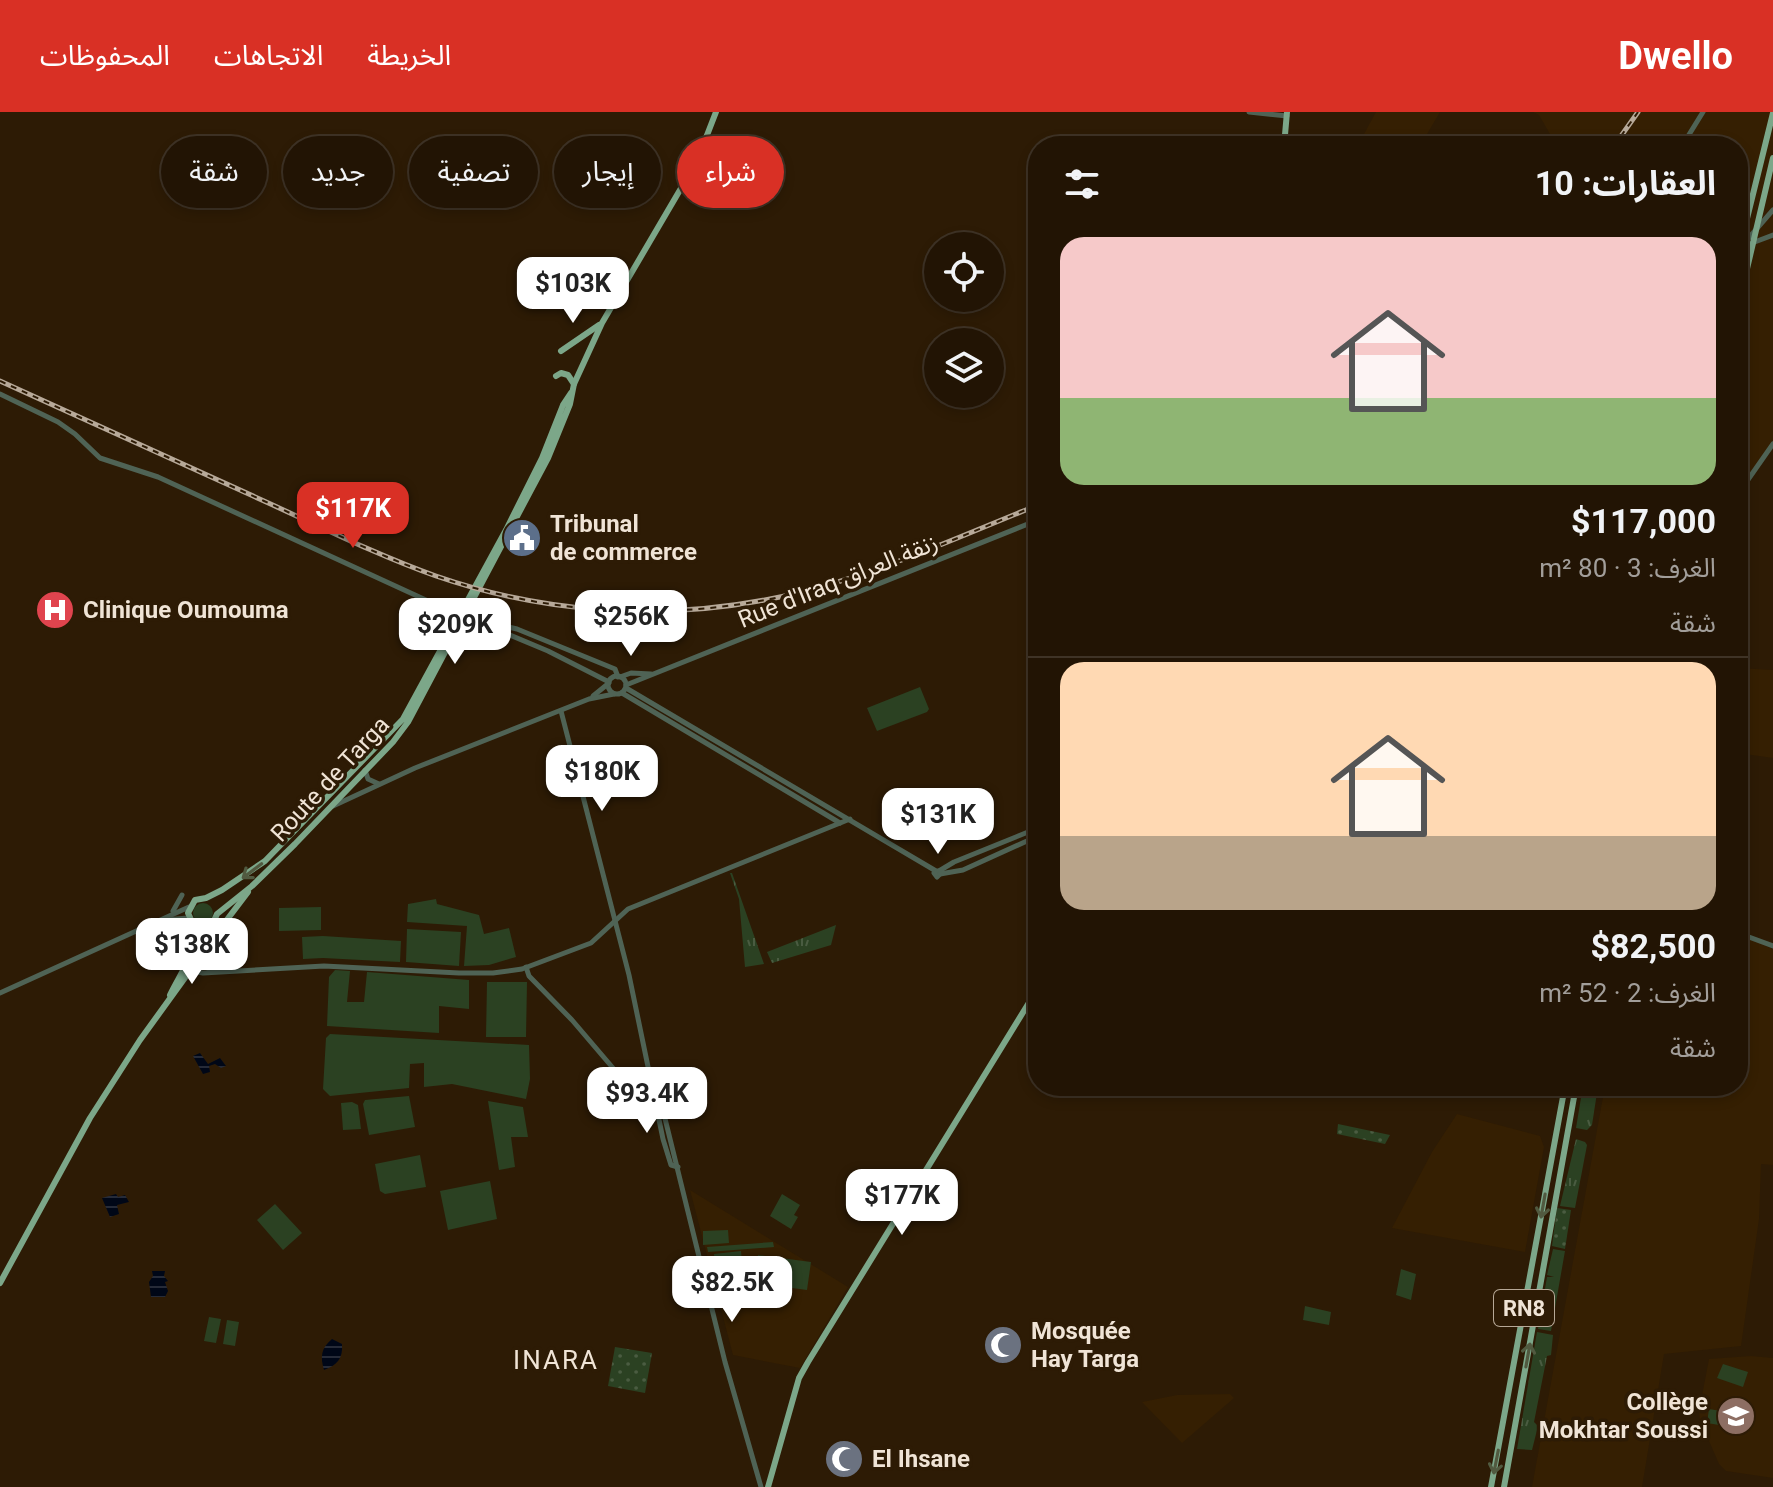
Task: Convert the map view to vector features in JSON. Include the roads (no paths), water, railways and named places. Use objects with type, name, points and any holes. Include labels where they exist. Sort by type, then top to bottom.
[{"type":"main road","name":"Route de Targa","points":[[217,914],[252,886],[329,808],[399,734],[419,702],[548,458],[570,404],[574,384],[602,323],[697,161],[716,112]]},
{"type":"main road","points":[[1748,212],[1773,113]]},
{"type":"main road","points":[[1285,136],[1287,114]]},
{"type":"main road","points":[[1748,264],[1773,158]]},
{"type":"main road","points":[[561,351],[602,323]]},
{"type":"main road","points":[[556,376],[566,374],[574,384]]},
{"type":"main road","name":"Route de Targa","points":[[206,898],[265,861],[403,719],[512,518],[542,458],[564,402],[571,393]]},
{"type":"main road","points":[[0,1283],[90,1118],[168,1000],[252,886]]},
{"type":"main road","points":[[168,1000],[196,941],[189,907],[195,900],[206,898],[215,905],[217,914],[210,925],[200,957]]},
{"type":"main road","points":[[191,921],[202,928],[210,925]]},
{"type":"main road","points":[[768,1487],[795,1390],[808,1362],[1028,1004]]},
{"type":"main road","name":"RN8","points":[[1491,1487],[1563,1096]]},
{"type":"main road","name":"RN8","points":[[1504,1487],[1574,1096]]},
{"type":"street","points":[[1249,112],[1287,114]]},
{"type":"street","points":[[1688,136],[1703,112]]},
{"type":"street","points":[[1748,239],[1773,210]]},
{"type":"street","points":[[1748,246],[1773,235]]},
{"type":"street","points":[[0,394],[58,422],[100,458],[158,477],[452,612],[478,621],[600,677],[609,683],[610,690],[635,692],[938,872],[963,870],[1028,841]]},
{"type":"street","points":[[1748,480],[1773,444]]},
{"type":"street","name":"Rue d'Iraq زنقة العراق","points":[[589,699],[622,690],[638,679],[1028,524]]},
{"type":"street","points":[[478,621],[517,629],[631,673]]},
{"type":"street","points":[[615,669],[622,690],[840,823]]},
{"type":"street","name":"Rue d'Iraq زنقة العراق","points":[[589,699],[619,677],[631,673],[652,674]]},
{"type":"street","points":[[599,691],[600,677]]},
{"type":"street","points":[[635,692],[638,679]]},
{"type":"street","points":[[329,808],[435,760],[589,699]]},
{"type":"street","points":[[561,711],[652,1081],[678,1167],[725,1362],[761,1487]]},
{"type":"street","points":[[365,770],[370,782],[380,784]]},
{"type":"street","points":[[186,964],[192,971],[203,973],[324,966],[493,973],[526,967],[591,943],[628,909],[850,819]]},
{"type":"street","points":[[938,872],[954,862],[1028,832]]},
{"type":"street","points":[[170,914],[182,900],[182,895]]},
{"type":"street","points":[[0,993],[189,907]]},
{"type":"street","points":[[159,921],[191,921]]},
{"type":"street","points":[[1748,937],[1773,946]]},
{"type":"street","points":[[200,957],[202,965],[214,972]]},
{"type":"street","points":[[526,967],[529,976],[572,1020],[630,1088],[652,1081]]},
{"type":"water","points":[[200,1053],[208,1064],[220,1058],[226,1066],[209,1066],[210,1072],[203,1074],[193,1056]]},
{"type":"water","points":[[116,1194],[118,1197],[125,1195],[129,1202],[117,1205],[119,1214],[110,1217],[102,1198]]},
{"type":"water","points":[[152,1271],[165,1271],[168,1291],[165,1297],[151,1297],[149,1282]]},
{"type":"water","points":[[332,1339],[342,1344],[340,1358],[324,1370],[322,1353]]},
{"type":"railway","points":[[1621,136],[1638,112]]},
{"type":"railway","points":[[0,381],[414,568],[477,589],[559,605],[602,610],[686,610],[770,599],[873,571],[1028,509]]},
{"type":"place","name":"Tribunal de commerce","points":[[522,538]]},
{"type":"place","name":"Clinique Oumouma","points":[[55,610]]},
{"type":"place","name":"Mosquée Hay Targa","points":[[1003,1345]]},
{"type":"place","name":"Collège Mokhtar Soussi","points":[[1736,1416]]},
{"type":"place","name":"El Ihsane","points":[[844,1459]]},
{"type":"district","name":"INARA","points":[[556,1360]]}]
